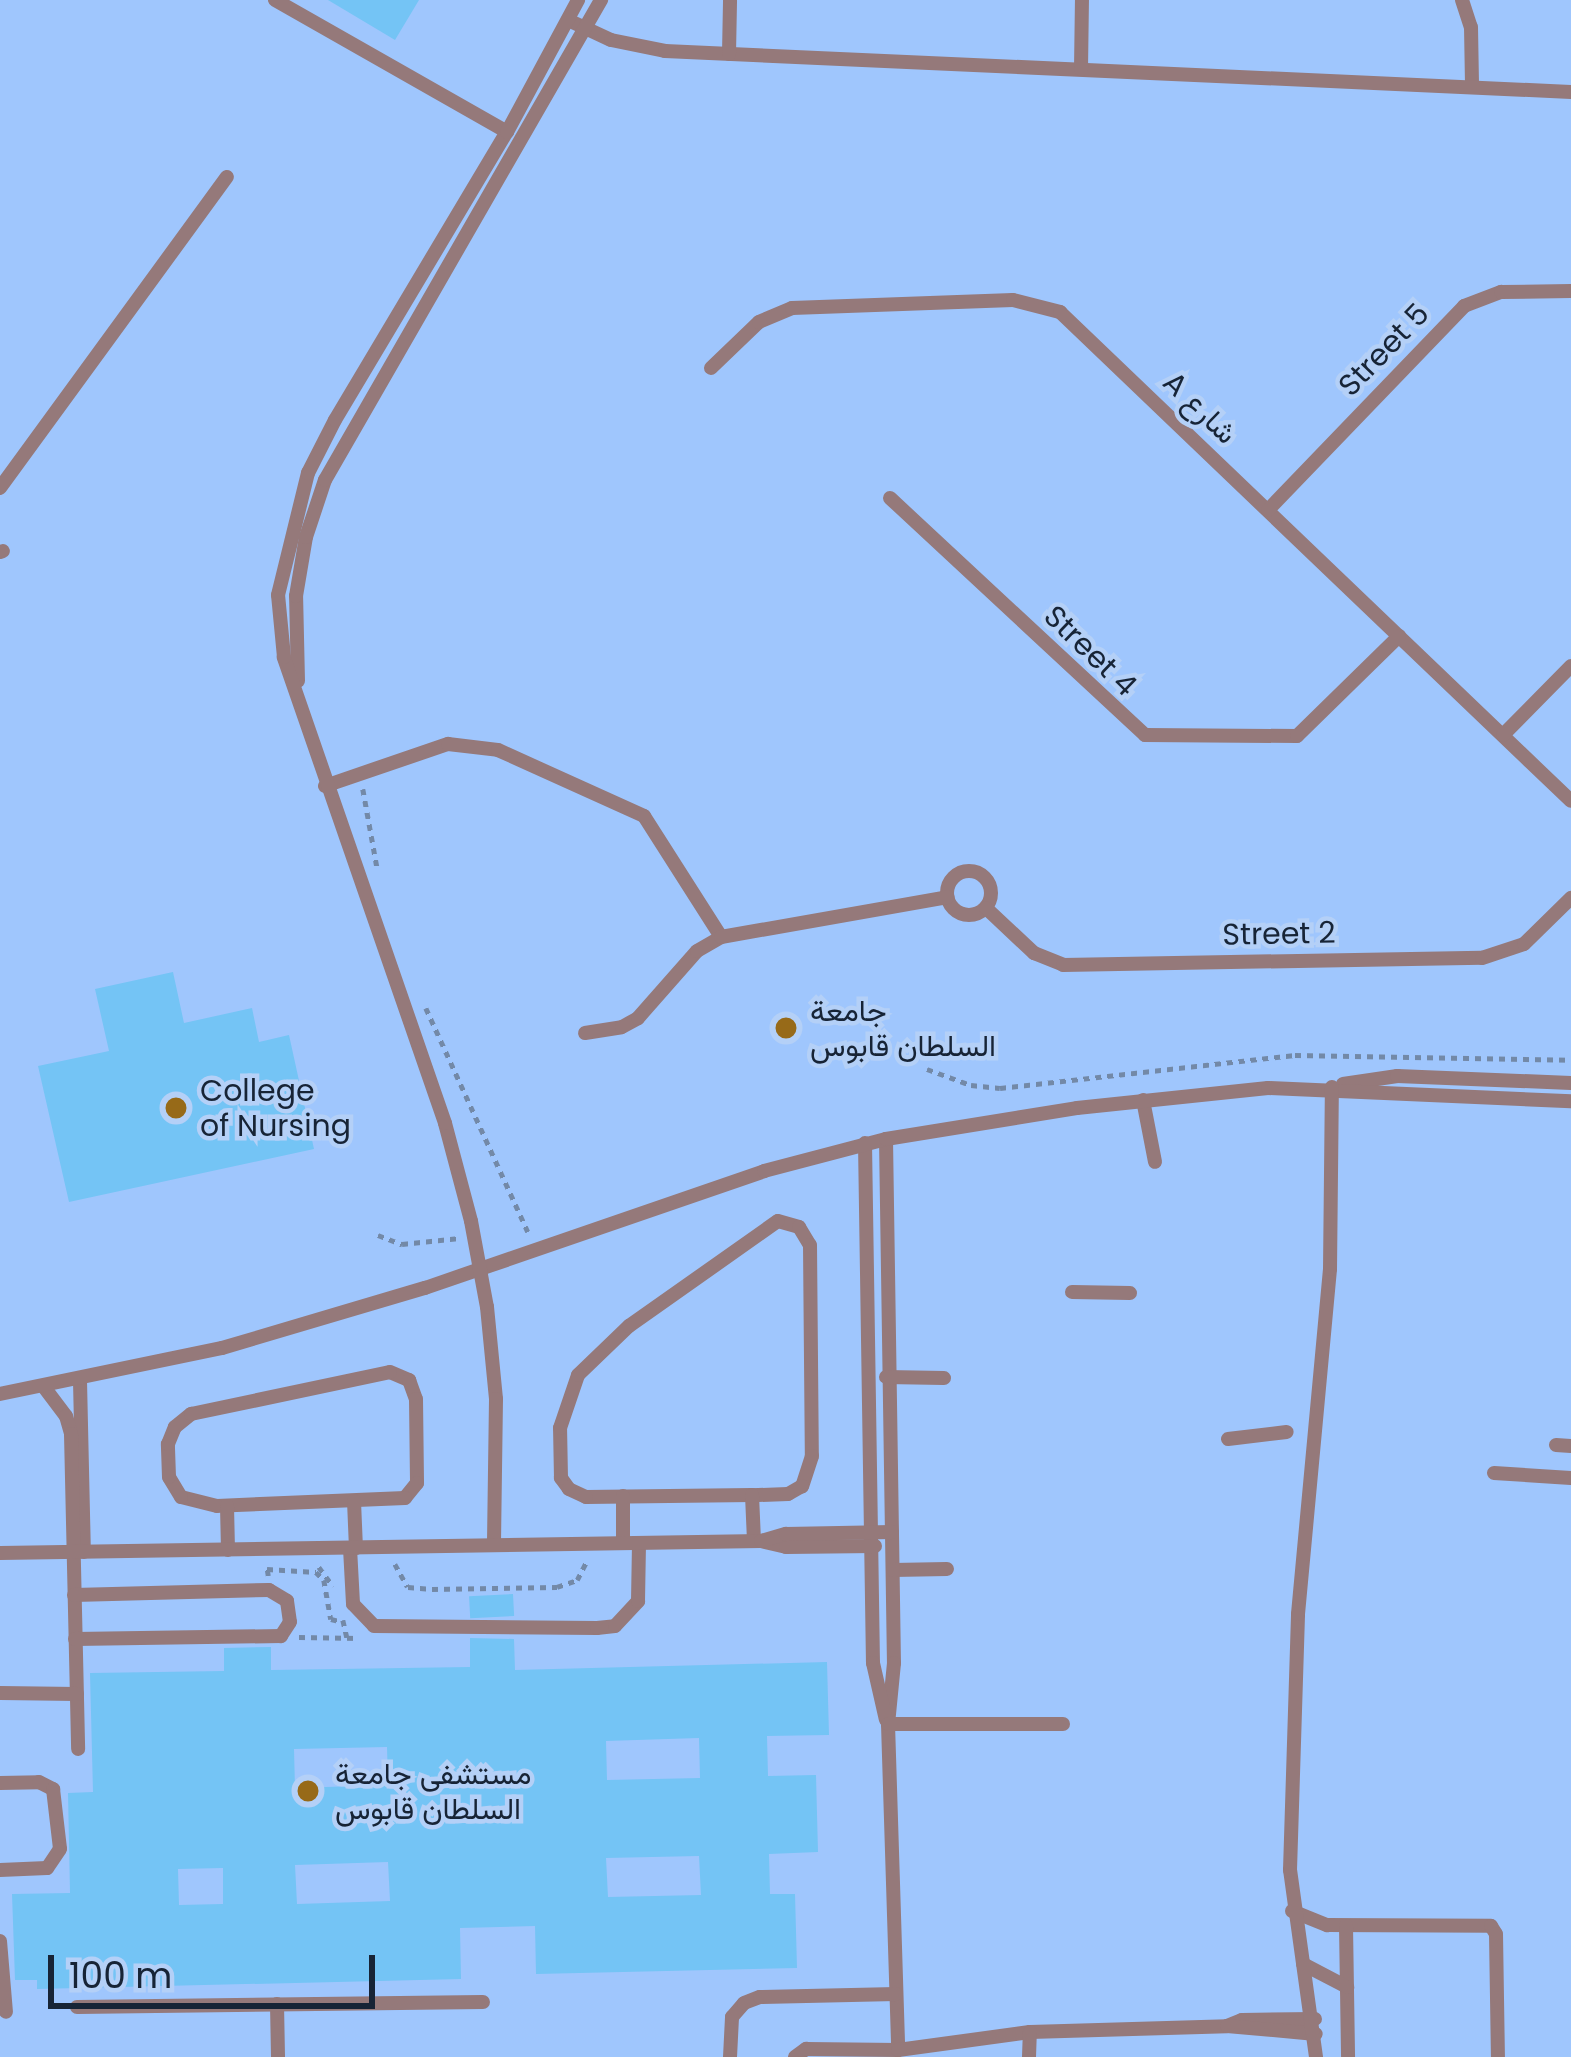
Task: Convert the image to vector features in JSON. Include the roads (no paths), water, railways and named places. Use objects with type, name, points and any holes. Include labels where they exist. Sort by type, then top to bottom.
[{"type":"lane","points":[[275,0],[507,132]]},
{"type":"lane","points":[[494,1544],[496,1399],[487,1307],[471,1221],[445,1123],[302,716],[284,657],[278,595],[308,473],[507,132],[578,0]]},
{"type":"lane","points":[[302,716],[296,596],[306,537],[325,480],[601,0]]},
{"type":"lane","points":[[729,53],[730,0]]},
{"type":"lane","points":[[1081,69],[1082,0]]},
{"type":"lane","points":[[1462,0],[1471,27],[1472,87]]},
{"type":"lane","points":[[568,20],[638,48],[1571,92]]},
{"type":"lane","points":[[0,488],[227,177]]},
{"type":"lane","name":"Street 5","points":[[1268,510],[1464,306],[1501,292],[1571,291]]},
{"type":"lane","name":"A شارع","points":[[712,368],[759,322],[792,308],[1030,301],[1073,322],[1571,801]]},
{"type":"lane","name":"Street 4","points":[[890,498],[1145,735],[1297,736],[1399,636]]},
{"type":"lane","points":[[1503,735],[1571,666]]},
{"type":"lane","points":[[325,786],[448,744],[473,743],[633,809],[661,836],[721,937]]},
{"type":"lane","points":[[980,873],[991,885],[986,908],[963,914],[947,896],[956,874],[980,873]]},
{"type":"lane","points":[[585,1034],[622,1027],[638,1018],[698,951],[721,937],[947,896]]},
{"type":"lane","name":"Street 2","points":[[986,908],[1034,953],[1063,964],[1434,959],[1511,952],[1571,898]]},
{"type":"lane","points":[[0,1394],[222,1348],[424,1288],[764,1171],[865,1143],[1143,1100],[1332,1087],[1397,1076],[1571,1083]]},
{"type":"lane","points":[[1332,1087],[1571,1101]]},
{"type":"lane","points":[[1316,2057],[1315,2026],[1292,1911],[1298,1614],[1330,1269],[1332,1087]]},
{"type":"lane","points":[[1143,1100],[1155,1162]]},
{"type":"lane","points":[[886,1139],[894,1683],[888,1724],[898,2050]]},
{"type":"lane","points":[[865,1143],[873,1663],[888,1724]]},
{"type":"lane","points":[[789,1222],[810,1245],[811,1472],[788,1494],[752,1495],[586,1497],[569,1489],[562,1478],[560,1427],[568,1391],[578,1375],[647,1312],[768,1225],[789,1222]]},
{"type":"lane","points":[[1072,1292],[1130,1293]]},
{"type":"lane","points":[[400,1374],[409,1380],[416,1399],[417,1483],[405,1498],[354,1501],[227,1506],[181,1497],[169,1477],[168,1444],[175,1427],[191,1414],[350,1377],[400,1374]]},
{"type":"lane","points":[[869,1377],[944,1378]]},
{"type":"lane","points":[[79,1749],[74,1594],[79,1552],[80,1381]]},
{"type":"lane","points":[[44,1387],[66,1417],[71,1434],[79,1552]]},
{"type":"lane","points":[[1228,1438],[1287,1432]]},
{"type":"lane","points":[[1495,1473],[1571,1478]]},
{"type":"lane","points":[[752,1495],[757,1541]]},
{"type":"lane","points":[[354,1501],[352,1604],[374,1626],[615,1626],[638,1601],[623,1496]]},
{"type":"lane","points":[[227,1506],[228,1550]]},
{"type":"lane","points":[[0,1553],[757,1541],[786,1534],[892,1539]]},
{"type":"lane","points":[[892,1570],[947,1569]]},
{"type":"lane","points":[[74,1594],[269,1591],[287,1600],[290,1622],[281,1636],[75,1639]]},
{"type":"lane","points":[[0,1693],[77,1694]]},
{"type":"lane","points":[[888,1724],[1063,1724]]},
{"type":"lane","points":[[0,1783],[39,1782],[53,1789],[60,1850],[47,1868],[0,1870]]},
{"type":"lane","points":[[1292,1911],[1346,1926],[1491,1926],[1498,2057]]},
{"type":"lane","points":[[1346,1926],[1348,2057]]},
{"type":"lane","points":[[0,1941],[3,2002]]},
{"type":"lane","points":[[1303,1964],[1347,1987]]},
{"type":"lane","points":[[730,2057],[732,2017],[744,2003],[760,1997],[896,1994]]},
{"type":"lane","points":[[77,2007],[483,2002]]},
{"type":"lane","points":[[277,2005],[278,2057]]},
{"type":"lane","points":[[794,2057],[806,2049],[898,2050],[1030,2032],[1227,2026],[1242,2020],[1315,2026]]},
{"type":"lane","points":[[1029,2057],[1030,2032]]},
{"type":"place","name":"جامعة السلطان قابوس","points":[[786,1028]]},
{"type":"place","name":"College of Nursing","points":[[176,1108]]},
{"type":"place","name":"مستشفى جامعة السلطان قابوس","points":[[308,1791]]}]
